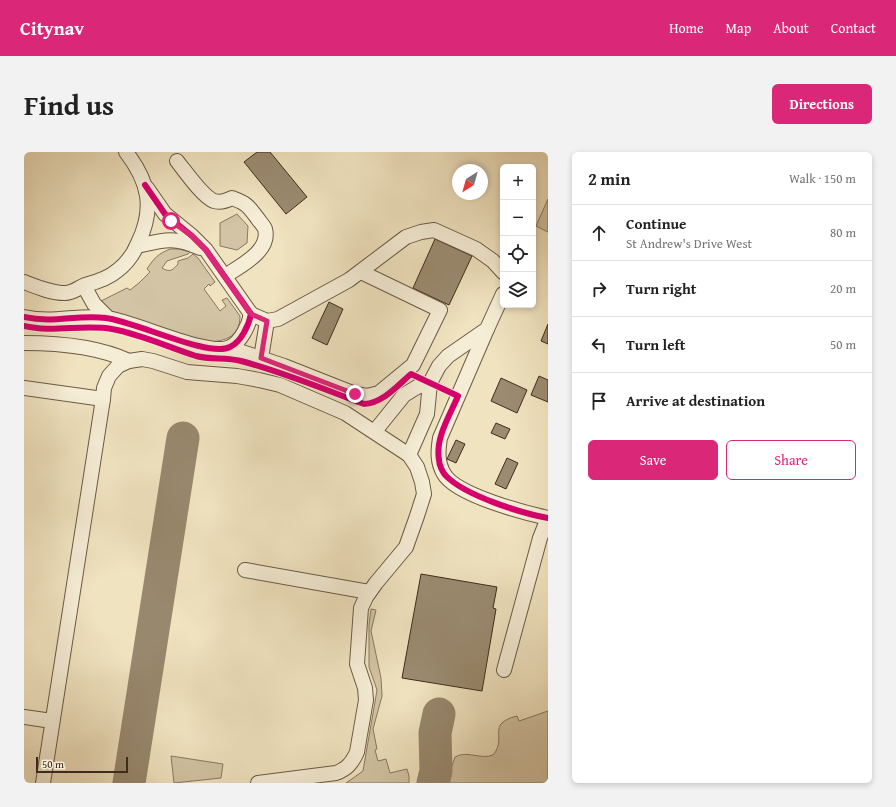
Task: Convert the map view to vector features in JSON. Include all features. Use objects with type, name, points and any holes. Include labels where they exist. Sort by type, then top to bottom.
[{"type":"street","points":[[24,282],[53,292],[66,293],[107,278],[126,262],[137,246],[144,230],[149,203],[140,172],[126,152]]},
{"type":"street","points":[[178,161],[207,198],[215,202],[223,202],[232,198],[245,203],[265,228],[265,240],[261,248],[252,258],[225,276]]},
{"type":"street","points":[[145,185],[165,214],[192,236],[206,250],[251,314],[267,321],[278,319],[349,280],[413,234],[434,230],[476,249],[493,261],[500,269]]},
{"type":"street","points":[[137,246],[172,239],[186,241],[206,250]]},
{"type":"street","points":[[24,272],[40,279],[84,286]]},
{"type":"street","points":[[24,317],[45,320],[89,317],[108,318],[210,349],[230,348],[261,358],[355,394],[367,396],[379,393],[413,365],[440,310],[361,272]]},
{"type":"street","points":[[84,286],[94,304],[108,318]]},
{"type":"street","points":[[500,301],[440,438],[438,450],[439,461],[445,475],[459,487],[522,512],[548,518],[540,538],[504,670]]},
{"type":"street","points":[[230,348],[241,338],[249,324],[251,314]]},
{"type":"street","points":[[261,358],[267,321]]},
{"type":"street","points":[[409,454],[427,414],[430,383],[439,366],[448,356],[487,329]]},
{"type":"street","points":[[24,343],[68,346],[93,350],[114,354],[129,362]]},
{"type":"street","points":[[43,783],[104,388],[109,376],[118,366],[142,359],[187,372],[237,376],[280,385],[345,413],[409,454],[417,466],[422,482],[424,494],[406,547],[369,592],[361,608],[357,664],[365,688],[366,700],[357,752],[354,760],[348,768],[336,773],[258,783]]},
{"type":"street","points":[[375,431],[404,395],[416,387],[430,383]]},
{"type":"street","points":[[24,388],[103,399]]},
{"type":"street","points":[[245,570],[369,592]]},
{"type":"street","points":[[24,717],[52,721]]},
{"type":"shaded area","points":[[548,199],[548,232],[536,226]]},
{"type":"shaded area","points":[[237,214],[248,226],[247,243],[237,250],[220,246],[220,223]]},
{"type":"shaded area","points":[[170,249],[179,249],[190,252],[167,261],[162,268],[171,270],[175,268],[178,261],[188,258],[193,254],[198,258],[215,282],[210,286],[209,284],[204,289],[220,311],[226,306],[222,300],[227,298],[240,316],[237,329],[234,334],[224,340],[205,342],[108,311],[99,302],[127,288],[130,290],[150,272],[147,269],[154,259]]},
{"type":"shaded area","points":[[371,609],[376,610],[371,631],[381,678],[382,696],[373,729],[377,749],[375,750],[378,761],[386,759],[390,773],[407,769],[409,783],[346,783],[363,771],[377,690],[369,667],[369,624]]},
{"type":"shaded area","points":[[548,711],[548,783],[446,783],[455,757],[464,754],[484,756],[493,755],[499,743],[499,727],[507,719],[517,716],[519,721]]},
{"type":"shaded area","points":[[171,756],[223,764],[221,778],[174,783]]},
{"type":"building","points":[[257,152],[270,152],[307,197],[286,214],[244,162]]},
{"type":"building","points":[[435,239],[472,256],[449,305],[413,288]]},
{"type":"building","points":[[329,302],[343,309],[327,345],[312,338]]},
{"type":"building","points":[[548,324],[548,344],[541,341]]},
{"type":"building","points":[[539,376],[548,380],[548,402],[531,395]]},
{"type":"building","points":[[501,378],[527,390],[517,413],[491,401]]},
{"type":"building","points":[[496,423],[510,429],[505,439],[491,433]]},
{"type":"building","points":[[456,440],[465,444],[456,463],[447,459]]},
{"type":"building","points":[[507,458],[518,463],[506,489],[495,484]]},
{"type":"building","points":[[421,574],[497,587],[493,608],[496,609],[482,691],[402,678]]},
{"type":"taxiway","points":[[129,783],[183,438]]},
{"type":"taxiway","points":[[433,783],[436,771],[435,733],[439,714]]},
{"type":"cycle path","points":[[24,317],[45,320],[85,317],[106,318],[134,325],[206,348],[220,349],[230,347],[238,341],[246,328],[251,314],[206,250],[192,236],[165,214],[145,185]]},
{"type":"cycle path","points":[[24,326],[45,329],[90,327],[122,331],[144,337],[196,356],[235,360],[257,365],[288,375],[364,404],[371,403],[384,397],[411,374],[458,396],[444,427],[439,443],[439,462],[441,469],[446,476],[467,490],[494,503],[548,518]]},
{"type":"route","points":[[171,221],[192,236],[206,250],[251,314],[267,321],[261,358],[355,394]]}]
